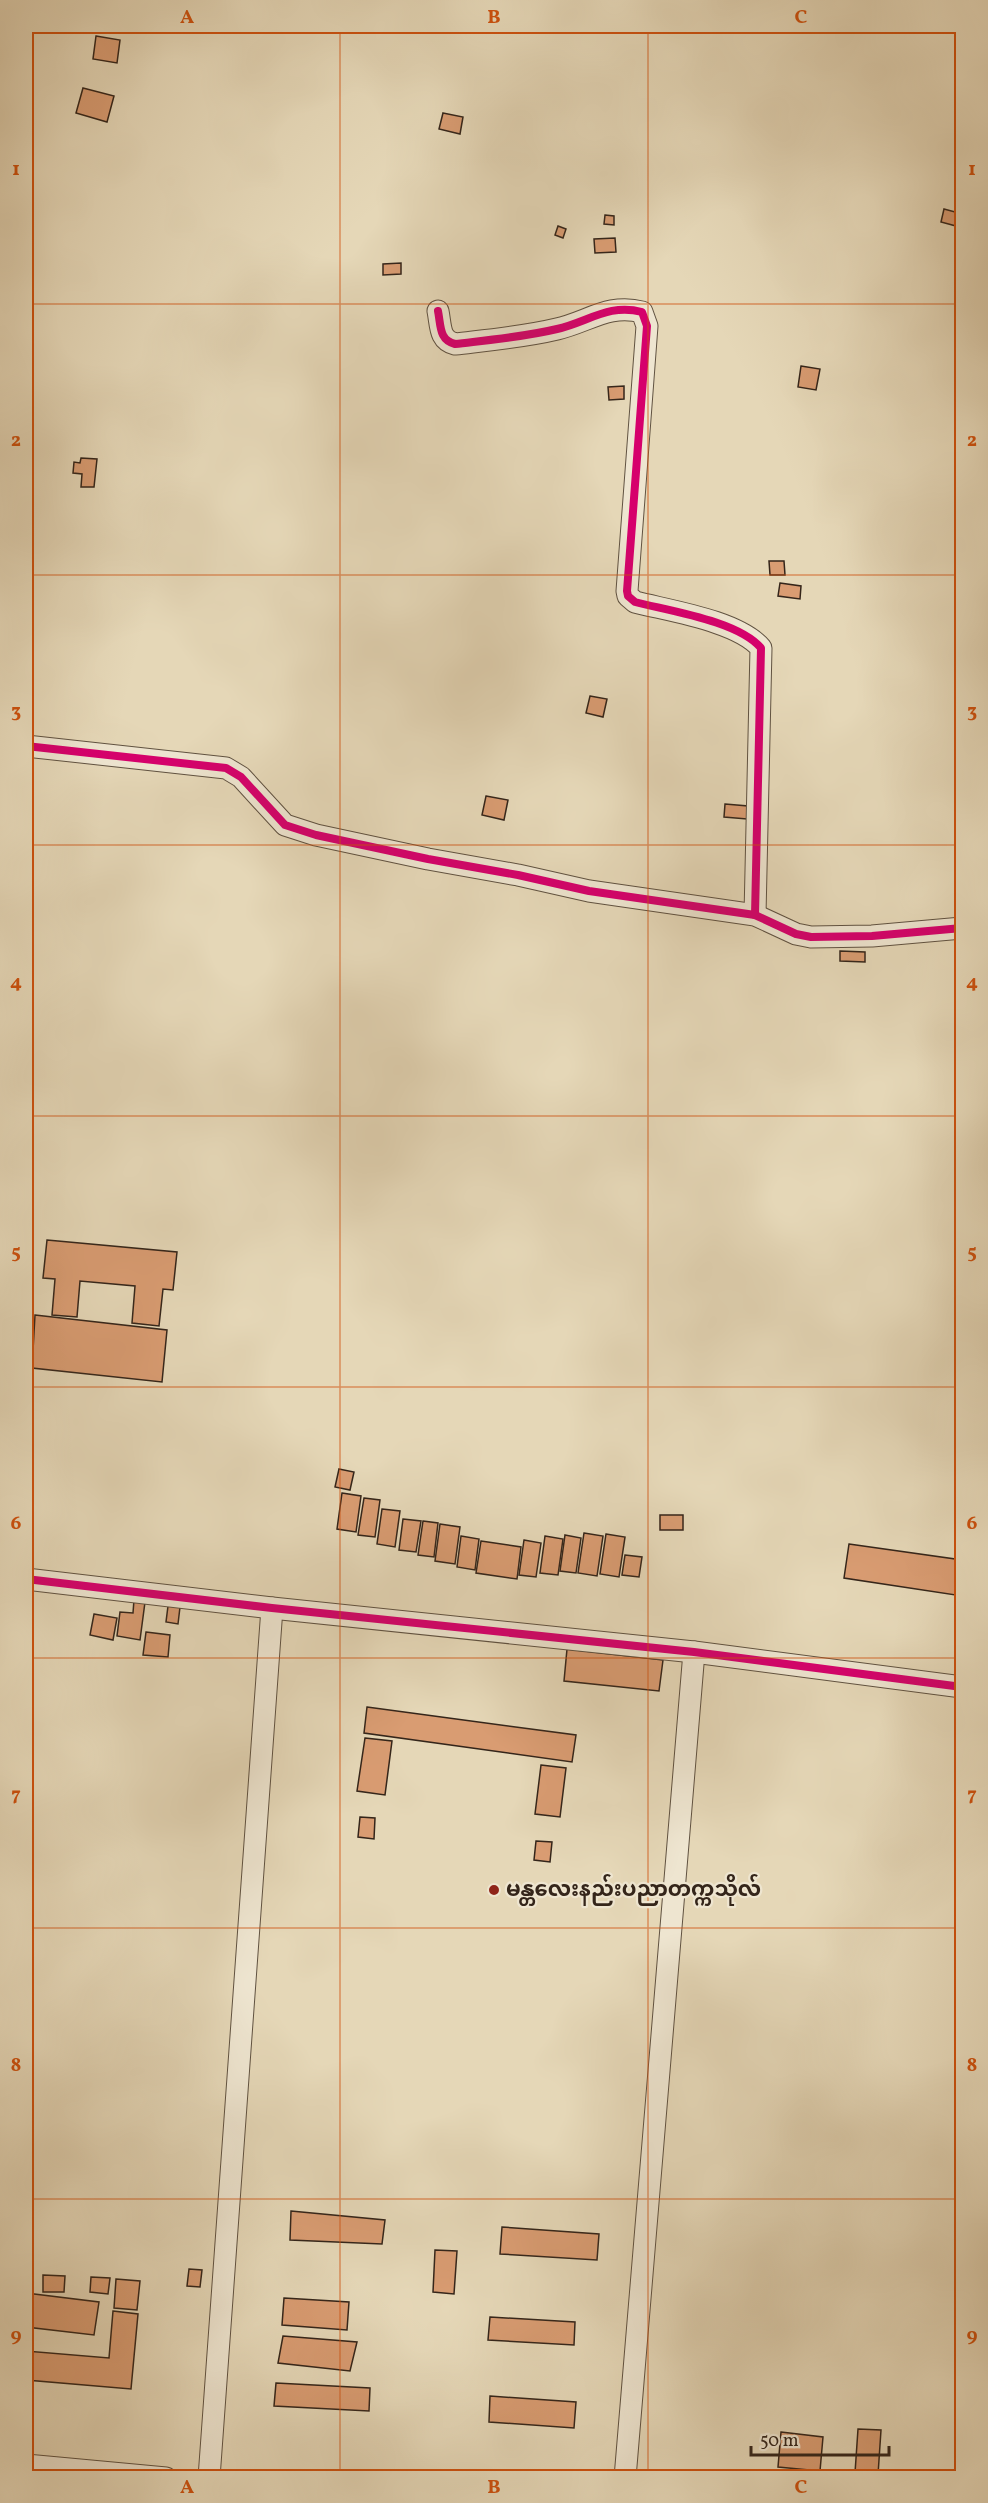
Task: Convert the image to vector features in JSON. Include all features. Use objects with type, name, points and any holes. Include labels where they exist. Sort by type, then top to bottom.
[{"type":"street","points":[[438,311],[442,336],[447,342],[455,344],[559,329],[616,309],[628,308],[642,312],[647,326],[627,591],[634,602],[730,627],[753,639],[761,648],[755,915]]},
{"type":"street","points":[[26,746],[226,768],[241,777],[285,825],[316,836],[589,891],[755,915],[796,934],[872,936],[963,928]]},
{"type":"street","points":[[26,1579],[272,1608],[694,1652],[963,1687]]},
{"type":"street","points":[[209,2478],[272,1608]]},
{"type":"street","points":[[625,2478],[694,1652]]},
{"type":"street","points":[[26,2465],[166,2478]]},
{"type":"building","points":[[96,36],[120,40],[117,63],[93,59]]},
{"type":"building","points":[[83,88],[114,96],[107,122],[76,113]]},
{"type":"building","points":[[443,113],[463,117],[460,134],[439,129]]},
{"type":"building","points":[[944,209],[959,213],[956,226],[941,222]]},
{"type":"building","points":[[605,215],[614,216],[614,225],[604,224]]},
{"type":"building","points":[[558,226],[566,229],[563,238],[555,235]]},
{"type":"building","points":[[615,238],[616,252],[595,253],[594,239]]},
{"type":"building","points":[[401,263],[401,274],[383,275],[383,264]]},
{"type":"building","points":[[801,366],[820,369],[816,390],[798,387]]},
{"type":"building","points":[[624,386],[624,399],[609,400],[608,387]]},
{"type":"building","points":[[81,458],[97,459],[94,487],[81,487],[82,474],[73,473],[74,462],[80,463]]},
{"type":"building","points":[[769,561],[784,561],[785,575],[770,575]]},
{"type":"building","points":[[780,583],[801,586],[800,599],[778,596]]},
{"type":"building","points":[[590,696],[607,699],[603,717],[586,713]]},
{"type":"building","points":[[486,796],[508,800],[504,820],[482,815]]},
{"type":"building","points":[[725,804],[748,806],[747,819],[724,817]]},
{"type":"building","points":[[840,951],[865,952],[865,962],[840,961]]},
{"type":"building","points":[[47,1240],[177,1252],[173,1290],[163,1289],[159,1326],[132,1323],[135,1286],[80,1281],[77,1317],[52,1315],[55,1279],[43,1278]]},
{"type":"building","points":[[35,1315],[167,1330],[162,1382],[32,1368]]},
{"type":"building","points":[[339,1469],[354,1472],[350,1490],[335,1487]]},
{"type":"building","points":[[342,1493],[361,1496],[356,1532],[337,1529]]},
{"type":"building","points":[[364,1498],[380,1500],[375,1537],[358,1535]]},
{"type":"building","points":[[382,1509],[400,1511],[395,1547],[377,1544]]},
{"type":"building","points":[[660,1515],[683,1515],[683,1530],[660,1530]]},
{"type":"building","points":[[403,1519],[421,1521],[416,1552],[399,1550]]},
{"type":"building","points":[[423,1521],[438,1523],[434,1557],[418,1555]]},
{"type":"building","points":[[440,1524],[460,1527],[455,1564],[435,1561]]},
{"type":"building","points":[[584,1533],[603,1536],[597,1576],[578,1573]]},
{"type":"building","points":[[606,1534],[625,1537],[619,1577],[600,1574]]},
{"type":"building","points":[[565,1535],[581,1538],[576,1573],[560,1571]]},
{"type":"building","points":[[461,1536],[479,1539],[475,1570],[457,1567]]},
{"type":"building","points":[[545,1536],[563,1539],[558,1575],[540,1573]]},
{"type":"building","points":[[524,1540],[541,1543],[536,1577],[519,1575]]},
{"type":"building","points":[[481,1541],[521,1547],[517,1579],[476,1573]]},
{"type":"building","points":[[849,1544],[962,1560],[962,1596],[844,1578]]},
{"type":"building","points":[[625,1555],[642,1557],[639,1577],[622,1575]]},
{"type":"building","points":[[134,1600],[145,1602],[140,1640],[117,1636],[120,1612],[133,1613]]},
{"type":"building","points":[[168,1606],[180,1607],[178,1624],[166,1622]]},
{"type":"building","points":[[94,1614],[117,1618],[113,1640],[90,1635]]},
{"type":"building","points":[[146,1632],[170,1635],[168,1657],[143,1655]]},
{"type":"building","points":[[567,1649],[663,1660],[659,1691],[564,1681]]},
{"type":"building","points":[[367,1707],[576,1735],[572,1762],[364,1733]]},
{"type":"building","points":[[365,1738],[392,1741],[385,1795],[357,1791]]},
{"type":"building","points":[[541,1765],[566,1768],[560,1817],[535,1814]]},
{"type":"building","points":[[360,1817],[375,1818],[374,1839],[358,1837]]},
{"type":"building","points":[[536,1841],[552,1842],[550,1862],[534,1860]]},
{"type":"building","points":[[291,2211],[385,2220],[382,2244],[290,2240]]},
{"type":"building","points":[[502,2227],[599,2234],[597,2260],[500,2254]]},
{"type":"building","points":[[435,2250],[457,2251],[454,2294],[433,2292]]},
{"type":"building","points":[[189,2269],[202,2270],[200,2287],[187,2286]]},
{"type":"building","points":[[43,2275],[65,2276],[64,2292],[43,2292]]},
{"type":"building","points":[[91,2277],[110,2278],[108,2294],[90,2292]]},
{"type":"building","points":[[116,2279],[140,2281],[137,2310],[114,2308]]},
{"type":"building","points":[[26,2293],[99,2302],[94,2335],[26,2327]]},
{"type":"building","points":[[284,2298],[349,2302],[347,2330],[282,2325]]},
{"type":"building","points":[[113,2311],[138,2314],[131,2389],[26,2380],[26,2351],[109,2358]]},
{"type":"building","points":[[490,2317],[575,2322],[574,2345],[488,2340]]},
{"type":"building","points":[[283,2336],[357,2342],[350,2371],[278,2363]]},
{"type":"building","points":[[276,2383],[370,2388],[369,2411],[274,2406]]},
{"type":"building","points":[[490,2396],[576,2402],[574,2428],[489,2422]]},
{"type":"building","points":[[858,2429],[881,2430],[878,2475],[855,2473]]},
{"type":"building","points":[[781,2432],[823,2437],[820,2471],[778,2467]]},
{"type":"cycle path","points":[[438,311],[443,336],[455,344],[545,332],[599,314],[619,310],[642,312],[647,326],[627,591],[628,596],[635,602],[720,624],[737,631],[761,648],[755,915]]},
{"type":"cycle path","points":[[26,746],[226,768],[241,777],[285,825],[316,835],[589,891],[755,915],[796,934],[811,937],[872,936],[962,928]]},
{"type":"cycle path","points":[[26,1579],[272,1608],[694,1652],[962,1687]]},
{"type":"place","name":"မန္တလေးနည်းပညာတက္ကသိုလ်","points":[[494,1890]]}]
